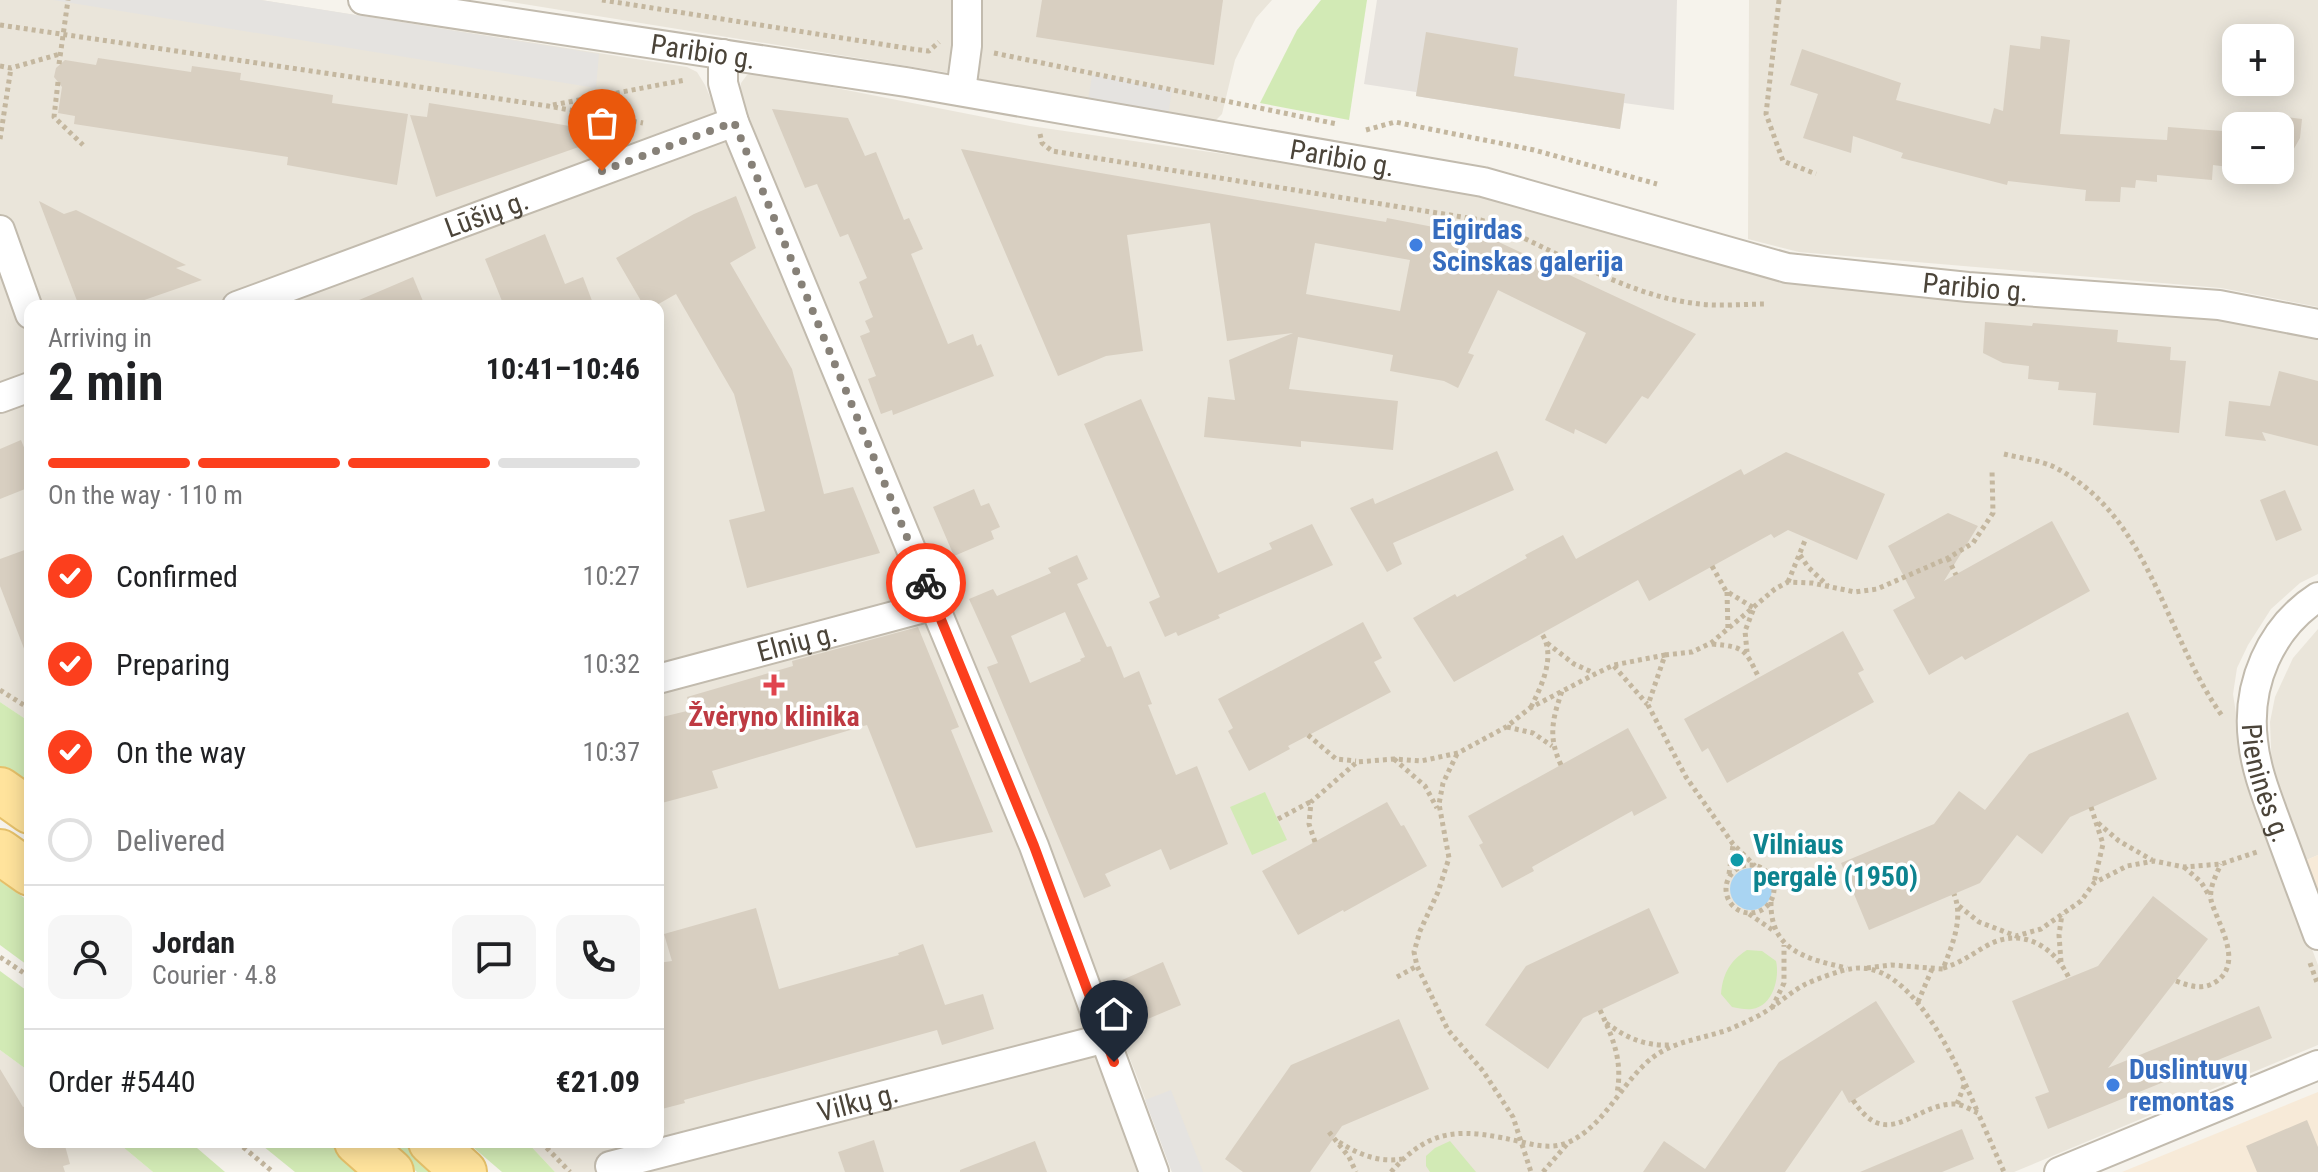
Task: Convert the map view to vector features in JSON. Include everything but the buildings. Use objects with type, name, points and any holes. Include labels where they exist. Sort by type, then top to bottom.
[{"type":"main road","points":[[0,790],[24,807]]},
{"type":"main road","points":[[0,852],[24,869]]},
{"type":"main road","points":[[364,1148],[391,1172]]},
{"type":"main road","points":[[438,1148],[464,1172]]},
{"type":"street","name":"Paribio g.","points":[[363,0],[722,64],[961,91],[1483,182],[1787,268],[1968,287],[2219,305],[2318,324]]},
{"type":"street","points":[[961,91],[967,46],[967,0]]},
{"type":"street","points":[[722,64],[727,102],[734,122],[1034,846],[1154,1172]]},
{"type":"street","name":"Lūšių g.","points":[[253,300],[734,122]]},
{"type":"street","points":[[0,230],[25,300]]},
{"type":"street","points":[[0,398],[24,389]]},
{"type":"street","name":"Pieninės g.","points":[[2313,946],[2284,843],[2265,791],[2253,743],[2252,709],[2256,680],[2266,655],[2291,618],[2318,597]]},
{"type":"street","name":"Elnių g.","points":[[664,677],[935,605]]},
{"type":"street","name":"Vilkų g.","points":[[610,1166],[1106,1038]]},
{"type":"street","points":[[2059,1172],[2318,1065]]},
{"type":"path","points":[[59,64],[68,0]]},
{"type":"path","points":[[602,0],[912,49],[929,51],[942,40],[1092,75],[1341,124]]},
{"type":"path","points":[[1779,0],[1766,114],[1783,161],[1816,174]]},
{"type":"path","points":[[0,25],[548,106],[696,136]]},
{"type":"path","points":[[0,66],[11,68],[60,54]]},
{"type":"path","points":[[548,106],[604,95],[722,64]]},
{"type":"path","points":[[0,139],[11,68]]},
{"type":"path","points":[[58,82],[54,117],[83,145]]},
{"type":"path","points":[[604,95],[634,122]]},
{"type":"path","points":[[1047,108],[1040,136],[1042,143],[1052,151],[1481,220],[1523,235],[1643,291],[1693,304],[1766,304]]},
{"type":"path","points":[[1355,127],[1370,130],[1395,122],[1534,150],[1657,184]]},
{"type":"path","points":[[2004,454],[2050,465],[2093,491],[2118,521],[2126,531],[2212,702],[2230,727]]},
{"type":"path","points":[[1308,735],[1336,759],[1357,762],[1394,759],[1421,761],[1458,753],[1506,727],[1530,708],[1614,665],[1692,652],[1711,643],[1775,589],[1788,582],[1812,583],[1855,592],[1877,589],[1948,558],[1973,543],[1993,513],[1992,470]]},
{"type":"path","points":[[1788,582],[1806,538]]},
{"type":"path","points":[[1800,554],[1808,567],[1829,587]]},
{"type":"path","points":[[1948,558],[1956,575]]},
{"type":"path","points":[[1712,566],[1726,591],[1728,631]]},
{"type":"path","points":[[1726,591],[1754,608]]},
{"type":"path","points":[[1754,608],[1745,631],[1747,652],[1759,678]]},
{"type":"path","points":[[1542,634],[1547,643],[1574,664],[1595,674]]},
{"type":"path","points":[[1530,708],[1545,674],[1547,643]]},
{"type":"path","points":[[1711,643],[1731,645],[1747,652]]},
{"type":"path","points":[[1648,705],[1665,655]]},
{"type":"path","points":[[1614,665],[1648,705],[1686,777],[1733,844],[1755,866]]},
{"type":"path","points":[[0,690],[24,705]]},
{"type":"path","points":[[1561,765],[1552,746],[1552,728],[1562,690]]},
{"type":"path","points":[[1506,727],[1533,733],[1552,746]]},
{"type":"path","points":[[1458,753],[1443,783],[1439,804],[1449,858],[1414,952],[1417,966],[1448,1030],[1499,1093],[1513,1117],[1531,1172]]},
{"type":"path","points":[[1394,759],[1425,786],[1440,816]]},
{"type":"path","points":[[1278,819],[1311,802],[1357,762]]},
{"type":"path","points":[[1311,802],[1309,824],[1315,842]]},
{"type":"path","points":[[1606,1022],[1626,1037],[1639,1042],[1653,1046],[1671,1045],[1723,1032],[1770,1010],[1805,984],[1848,969],[1891,965],[1943,969],[1962,962],[1990,944],[2041,929],[2081,901],[2094,883],[2103,844],[2091,807]]},
{"type":"path","points":[[2097,822],[2119,841],[2154,861],[2184,867],[2221,864],[2284,843]]},
{"type":"path","points":[[1733,844],[1726,894],[1729,901],[1740,912],[1748,913],[1764,909],[1772,900]]},
{"type":"path","points":[[2094,883],[2127,866],[2154,861]]},
{"type":"path","points":[[2211,898],[2212,886],[2221,864]]},
{"type":"path","points":[[1728,878],[1739,867],[1762,868],[1773,881],[1771,915],[1774,931]]},
{"type":"path","points":[[2176,981],[2198,988],[2213,984],[2223,976],[2228,965],[2228,950],[2211,898],[2201,882],[2184,867]]},
{"type":"path","points":[[1954,894],[1959,906],[1979,922],[2040,943],[2061,963],[2069,978]]},
{"type":"path","points":[[1943,969],[1954,940],[1959,906]]},
{"type":"path","points":[[1748,913],[1774,931],[1784,944],[1820,962],[1848,969]]},
{"type":"path","points":[[2061,963],[2059,935],[2062,914]]},
{"type":"path","points":[[1770,1010],[1784,983],[1784,944]]},
{"type":"path","points":[[2313,946],[2318,985]]},
{"type":"path","points":[[0,957],[24,973]]},
{"type":"path","points":[[1397,977],[1417,966]]},
{"type":"path","points":[[1866,968],[1891,979],[1918,1003],[1938,1030],[2004,1172]]},
{"type":"path","points":[[1918,1003],[1932,969]]},
{"type":"path","points":[[1600,1010],[1615,1041],[1618,1057],[1617,1096]]},
{"type":"path","points":[[1543,1172],[1568,1142],[1599,1121],[1645,1064],[1671,1045]]},
{"type":"path","points":[[1957,1104],[1965,1083]]},
{"type":"path","points":[[1853,1100],[1862,1115],[1880,1123],[1898,1125],[1936,1107],[1957,1104],[1978,1113]]},
{"type":"path","points":[[1329,1132],[1350,1149],[1378,1159],[1403,1158]]},
{"type":"path","points":[[1391,1172],[1419,1144],[1456,1132],[1489,1135],[1544,1148],[1568,1142]]},
{"type":"path","points":[[1339,1142],[1356,1172]]},
{"type":"path","points":[[244,1148],[273,1172]]},
{"type":"path","points":[[547,1148],[570,1172]]},
{"type":"shaded area","points":[[0,0],[261,0],[687,67],[697,72],[705,85],[995,783],[1101,1055],[1140,1172],[555,1172],[533,1148],[664,1148],[664,300],[24,300],[24,718],[0,702]]},
{"type":"shaded area","points":[[53,0],[261,0],[599,54],[596,88]]},
{"type":"shaded area","points":[[499,0],[1272,0],[1256,18],[1235,60],[1222,114],[1216,120],[1201,123],[950,73]]},
{"type":"shaded area","points":[[1377,0],[1677,0],[1674,110],[1624,103],[1620,129],[1416,96],[1416,92],[1364,84]]},
{"type":"shaded area","points":[[1749,0],[2318,0],[2318,307],[2221,288],[1799,252],[1748,239]]},
{"type":"shaded area","points":[[754,72],[1030,126],[1473,190],[1914,295],[2222,320],[2256,320],[2318,333],[2318,574],[2300,583],[2271,609],[2237,668],[2233,694],[2241,745],[2318,965],[2318,1045],[2014,1172],[1172,1172],[939,580],[743,103],[741,83]]},
{"type":"shaded area","points":[[1092,75],[1172,90],[1168,116],[1088,101]]},
{"type":"shaded area","points":[[2318,629],[2318,855],[2302,862],[2272,771],[2270,722],[2275,697],[2293,658]]},
{"type":"shaded area","points":[[2318,855],[2318,902],[2302,862]]},
{"type":"shaded area","points":[[0,1050],[24,1068],[24,1148],[124,1148],[153,1172],[0,1172]]},
{"type":"shaded area","points":[[1171,1090],[1203,1172],[1172,1172],[1145,1100]]},
{"type":"shaded area","points":[[2318,1092],[2318,1172],[2122,1172]]},
{"type":"green space","points":[[1321,0],[1367,0],[1349,120],[1260,103],[1297,30]]},
{"type":"green space","points":[[0,702],[24,718],[24,787],[0,771]]},
{"type":"green space","points":[[1265,792],[1287,840],[1252,855],[1230,807]]},
{"type":"green space","points":[[0,881],[24,898],[24,963],[0,945]]},
{"type":"green space","points":[[1747,950],[1762,951],[1776,961],[1777,968],[1776,983],[1770,997],[1759,1007],[1750,1009],[1732,1007],[1721,994],[1728,968]]},
{"type":"green space","points":[[0,971],[24,989],[24,1068],[0,1050]]},
{"type":"green space","points":[[1450,1141],[1476,1172],[1430,1172],[1426,1166],[1426,1156]]},
{"type":"green space","points":[[124,1148],[197,1148],[225,1172],[153,1172]]},
{"type":"green space","points":[[265,1148],[335,1148],[363,1172],[295,1172]]},
{"type":"green space","points":[[390,1148],[408,1148],[434,1172],[417,1172]]},
{"type":"green space","points":[[474,1148],[533,1148],[555,1172],[502,1172]]},
{"type":"water","points":[[1751,868],[1766,874],[1772,889],[1766,904],[1751,910],[1736,904],[1730,889],[1736,874]]},
{"type":"way so far","points":[[602,171],[734,122],[926,583]]},
{"type":"place","name":"Eigirdas Scinskas galerija","points":[[1416,245]]},
{"type":"place","name":"Žvėryno klinika","points":[[774,685]]},
{"type":"place","name":"Vilniaus pergalė (1950)","points":[[1737,860]]},
{"type":"place","name":"Duslintuvų remontas","points":[[2113,1085]]},
{"type":"route","points":[[926,583],[1034,846],[1114,1062]]}]
